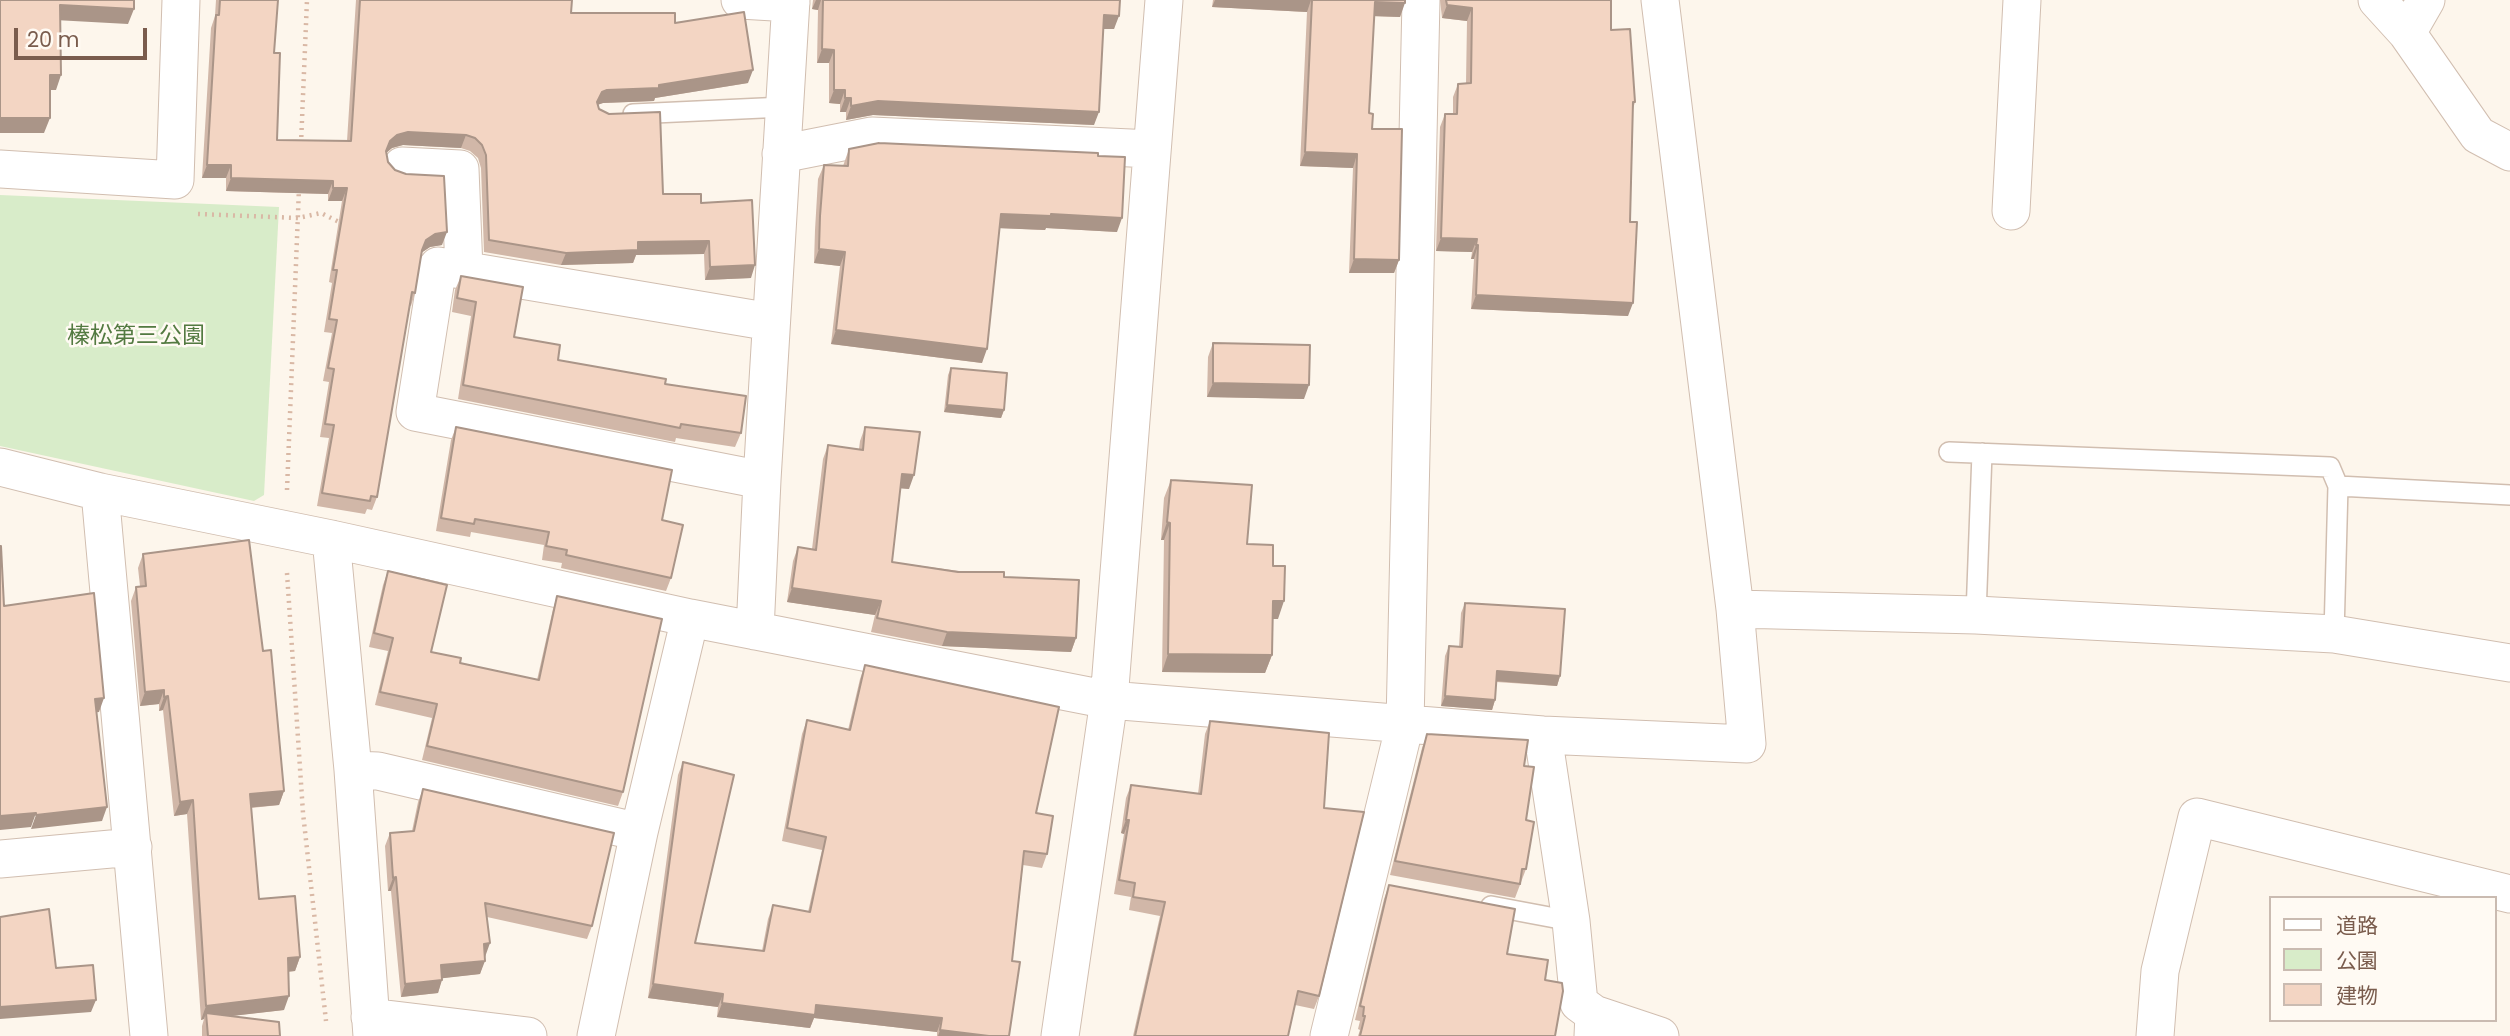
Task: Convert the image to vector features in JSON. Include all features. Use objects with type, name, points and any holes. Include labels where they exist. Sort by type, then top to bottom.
[{"type":"street","points":[[0,169],[175,180],[181,0]]},
{"type":"street","points":[[740,0],[791,1],[755,631]]},
{"type":"street","points":[[1060,1036],[1109,700],[1164,0]]},
{"type":"street","points":[[1329,1036],[1373,884],[1405,724],[1421,0]]},
{"type":"street","points":[[0,467],[100,492],[331,539],[690,618],[1109,700],[1543,734],[1747,744],[1735,609],[1660,0]]},
{"type":"street","points":[[2011,211],[2022,0]]},
{"type":"street","points":[[2377,0],[2407,33],[2478,135],[2510,152]]},
{"type":"street","points":[[2407,33],[2426,0]]},
{"type":"street","points":[[781,155],[872,136],[1152,149]]},
{"type":"street","points":[[402,166],[460,169],[464,270]]},
{"type":"street","points":[[762,480],[415,411],[438,265],[771,322]]},
{"type":"street","points":[[100,492],[149,1036]]},
{"type":"street","points":[[331,539],[353,770],[371,1026],[528,1036]]},
{"type":"street","points":[[1735,609],[1976,615],[2334,634],[2510,663]]},
{"type":"street","points":[[596,1036],[639,832],[690,618]]},
{"type":"street","points":[[1543,734],[1571,921],[1579,1003],[1593,1025],[1660,1036]]},
{"type":"street","points":[[353,770],[378,771],[639,832]]},
{"type":"street","points":[[2155,1036],[2160,971],[2197,817],[2510,894]]},
{"type":"street","points":[[0,859],[133,847]]},
{"type":"lane","points":[[618,115],[784,107]]},
{"type":"lane","points":[[1949,452],[2329,467],[2338,486],[2334,634]]},
{"type":"lane","points":[[1976,615],[1982,453]]},
{"type":"lane","points":[[2338,486],[2510,495]]},
{"type":"lane","points":[[1475,903],[1571,921]]},
{"type":"path","points":[[301,150],[307,0]]},
{"type":"path","points":[[286,502],[300,177]]},
{"type":"path","points":[[175,180],[174,213],[298,218],[321,213],[352,228]]},
{"type":"path","points":[[287,566],[303,813],[326,1023]]},
{"type":"green space","name":"榛松第三公園","points":[[0,195],[279,207],[264,495],[254,501],[0,446]]},
{"type":"building","points":[[0,0],[134,0],[134,9],[60,5],[61,75],[50,75],[50,118],[0,118]]},
{"type":"building","points":[[220,0],[278,0],[274,53],[280,53],[277,140],[351,141],[360,0],[572,0],[571,13],[675,13],[675,23],[744,12],[753,70],[659,85],[659,88],[607,90],[602,92],[597,102],[599,109],[609,114],[660,112],[663,194],[701,194],[701,203],[752,200],[755,265],[710,267],[709,241],[638,242],[638,250],[566,253],[489,240],[486,155],[482,145],[475,138],[466,135],[408,132],[397,135],[390,141],[386,151],[388,162],[395,170],[406,174],[444,176],[447,232],[435,234],[426,240],[422,250],[415,293],[412,292],[377,497],[371,496],[370,501],[322,493],[334,425],[325,424],[334,369],[328,368],[337,320],[329,319],[337,270],[333,270],[347,188],[333,188],[333,181],[231,178],[231,165],[207,165],[216,15],[219,15]]},
{"type":"building","points":[[823,0],[1120,0],[1119,16],[1104,15],[1099,112],[878,101],[851,106],[851,98],[845,98],[845,90],[834,90],[834,50],[822,49]]},
{"type":"building","points":[[1312,0],[1405,0],[1405,3],[1375,2],[1369,113],[1373,114],[1372,129],[1402,129],[1399,260],[1354,259],[1357,154],[1305,152]]},
{"type":"building","points":[[1446,0],[1611,0],[1611,30],[1630,29],[1635,102],[1630,222],[1637,222],[1633,303],[1476,295],[1477,239],[1441,238],[1445,114],[1457,114],[1458,84],[1471,83],[1472,8],[1447,5]]},
{"type":"building","points":[[879,143],[1098,153],[1098,156],[1125,157],[1122,218],[1001,214],[987,349],[836,330],[845,252],[819,249],[824,165],[848,166],[849,149]]},
{"type":"building","points":[[461,276],[523,287],[514,337],[560,345],[558,360],[666,379],[665,384],[746,396],[741,433],[681,424],[680,428],[463,385],[476,302],[457,298]]},
{"type":"building","points":[[1213,343],[1310,345],[1309,385],[1213,383]]},
{"type":"building","points":[[951,368],[1007,373],[1004,410],[947,405]]},
{"type":"building","points":[[456,427],[672,470],[662,520],[683,525],[671,578],[566,555],[567,550],[546,546],[549,532],[475,519],[474,524],[441,518]]},
{"type":"building","points":[[865,427],[920,432],[914,475],[902,474],[892,562],[958,572],[1004,572],[1004,577],[1079,580],[1076,638],[947,632],[877,618],[881,601],[792,588],[798,547],[816,550],[828,445],[863,450]]},
{"type":"building","points":[[1171,480],[1252,485],[1247,544],[1273,545],[1273,566],[1285,566],[1284,601],[1273,601],[1272,655],[1168,654],[1170,523],[1167,522]]},
{"type":"building","points":[[249,540],[263,651],[271,650],[284,791],[250,794],[259,899],[295,896],[300,957],[288,958],[289,996],[206,1006],[193,800],[180,802],[168,696],[164,697],[164,690],[145,692],[136,587],[146,586],[143,554]]},
{"type":"building","points":[[0,546],[4,606],[94,593],[104,698],[95,699],[107,807],[0,816]]},
{"type":"building","points":[[388,571],[447,585],[431,652],[461,658],[460,663],[539,680],[557,596],[662,619],[623,792],[427,746],[437,704],[380,692],[393,638],[374,633]]},
{"type":"building","points":[[1465,603],[1565,609],[1560,676],[1497,671],[1495,700],[1445,696],[1449,646],[1462,647]]},
{"type":"building","points":[[865,665],[1059,707],[1036,813],[1053,816],[1047,854],[1024,851],[1012,961],[1020,962],[1009,1036],[940,1030],[942,1018],[816,1005],[815,1015],[722,1003],[723,994],[653,984],[683,762],[734,775],[695,943],[764,951],[773,905],[810,912],[826,837],[787,828],[807,720],[850,730]]},
{"type":"building","points":[[1210,721],[1329,733],[1324,808],[1364,812],[1319,996],[1298,991],[1288,1036],[1135,1036],[1165,902],[1133,897],[1135,883],[1119,880],[1129,820],[1126,820],[1131,785],[1201,794]]},
{"type":"building","points":[[1427,734],[1528,740],[1524,766],[1534,767],[1526,820],[1534,822],[1526,869],[1522,869],[1520,884],[1395,861]]},
{"type":"building","points":[[423,789],[614,833],[592,926],[485,903],[490,943],[484,944],[485,961],[441,965],[442,980],[405,984],[390,833],[414,831]]},
{"type":"building","points":[[1389,885],[1515,909],[1507,954],[1548,960],[1545,980],[1562,983],[1555,1036],[1360,1036],[1365,1016],[1364,1007],[1360,1006]]},
{"type":"building","points":[[49,909],[56,968],[93,965],[96,1000],[0,1007],[0,917]]},
{"type":"building","points":[[206,1013],[279,1022],[280,1036],[208,1036]]}]
